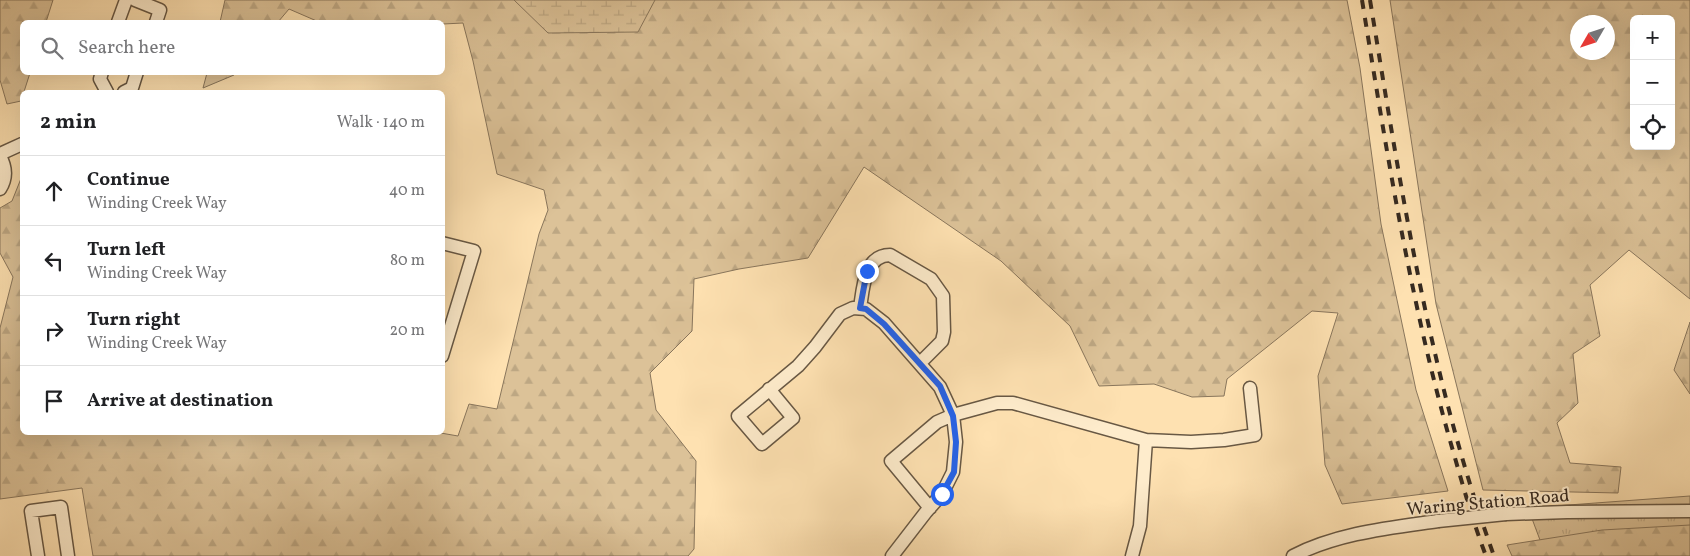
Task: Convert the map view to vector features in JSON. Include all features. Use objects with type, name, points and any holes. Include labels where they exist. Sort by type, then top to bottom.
[{"type":"street","points":[[119,20],[126,0]]},
{"type":"street","points":[[135,0],[160,10],[157,20]]},
{"type":"street","points":[[101,75],[100,79],[106,90]]},
{"type":"street","points":[[128,90],[132,88],[136,75]]},
{"type":"street","points":[[0,189],[4,183],[6,173],[0,155],[20,145]]},
{"type":"street","points":[[445,245],[474,252],[445,346]]},
{"type":"street","points":[[860,308],[867,271],[875,260],[883,255],[890,255],[931,279],[943,296],[944,332],[942,341],[920,364]]},
{"type":"street","points":[[769,389],[793,418],[762,444],[738,416],[769,389],[798,366],[840,314],[853,308],[866,309],[884,324],[940,386],[953,416],[956,442],[954,472],[942,494],[892,556]]},
{"type":"street","points":[[930,508],[891,461],[936,422],[997,403],[1013,403],[1146,440],[1191,442],[1224,440],[1255,435],[1250,388]]},
{"type":"street","points":[[1132,556],[1140,526],[1146,440]]},
{"type":"street","points":[[38,556],[31,511],[61,507],[68,556]]},
{"type":"street","name":"Waring Station Road","points":[[1301,554],[1320,544],[1348,536],[1438,521],[1506,514],[1690,511]]},
{"type":"green space","points":[[0,0],[53,0],[47,20],[20,20],[20,75],[29,75],[25,90],[20,90],[20,101],[7,104],[0,80]]},
{"type":"green space","points":[[225,0],[1347,0],[1360,68],[1381,224],[1416,390],[1448,491],[1342,504],[1325,465],[1318,376],[1338,313],[1312,311],[1227,379],[1224,396],[1192,397],[1154,384],[1099,386],[1070,326],[1001,261],[864,167],[808,258],[739,269],[694,279],[692,331],[650,373],[656,410],[696,461],[694,549],[688,556],[93,556],[82,488],[0,499],[0,328],[13,277],[0,253],[0,208],[12,201],[20,181],[20,435],[445,434],[458,436],[469,404],[497,409],[539,234],[548,210],[544,190],[497,174],[463,23],[445,24],[445,20],[314,20],[289,9],[280,20],[220,20]]},
{"type":"green space","points":[[514,0],[655,0],[638,32],[548,33]]},
{"type":"green space","points":[[1390,0],[1690,0],[1690,299],[1629,250],[1590,285],[1600,336],[1573,354],[1578,403],[1557,423],[1570,463],[1621,467],[1618,493],[1483,490],[1436,304]]},
{"type":"green space","points":[[206,75],[234,75],[203,88]]},
{"type":"green space","points":[[1690,322],[1690,394],[1674,370]]},
{"type":"green space","points":[[1690,496],[1690,556],[1546,556],[1528,508]]},
{"type":"green space","points":[[1690,525],[1690,556],[1512,556],[1507,545],[1602,530]]},
{"type":"railway","points":[[1362,0],[1401,227],[1424,339],[1453,451],[1472,517],[1486,556]]},
{"type":"railway","points":[[1370,0],[1393,141],[1434,351],[1471,488],[1494,556]]},
{"type":"route","points":[[867,271],[860,308],[866,309],[884,324],[940,386],[953,416],[956,442],[954,472],[942,494]]}]
